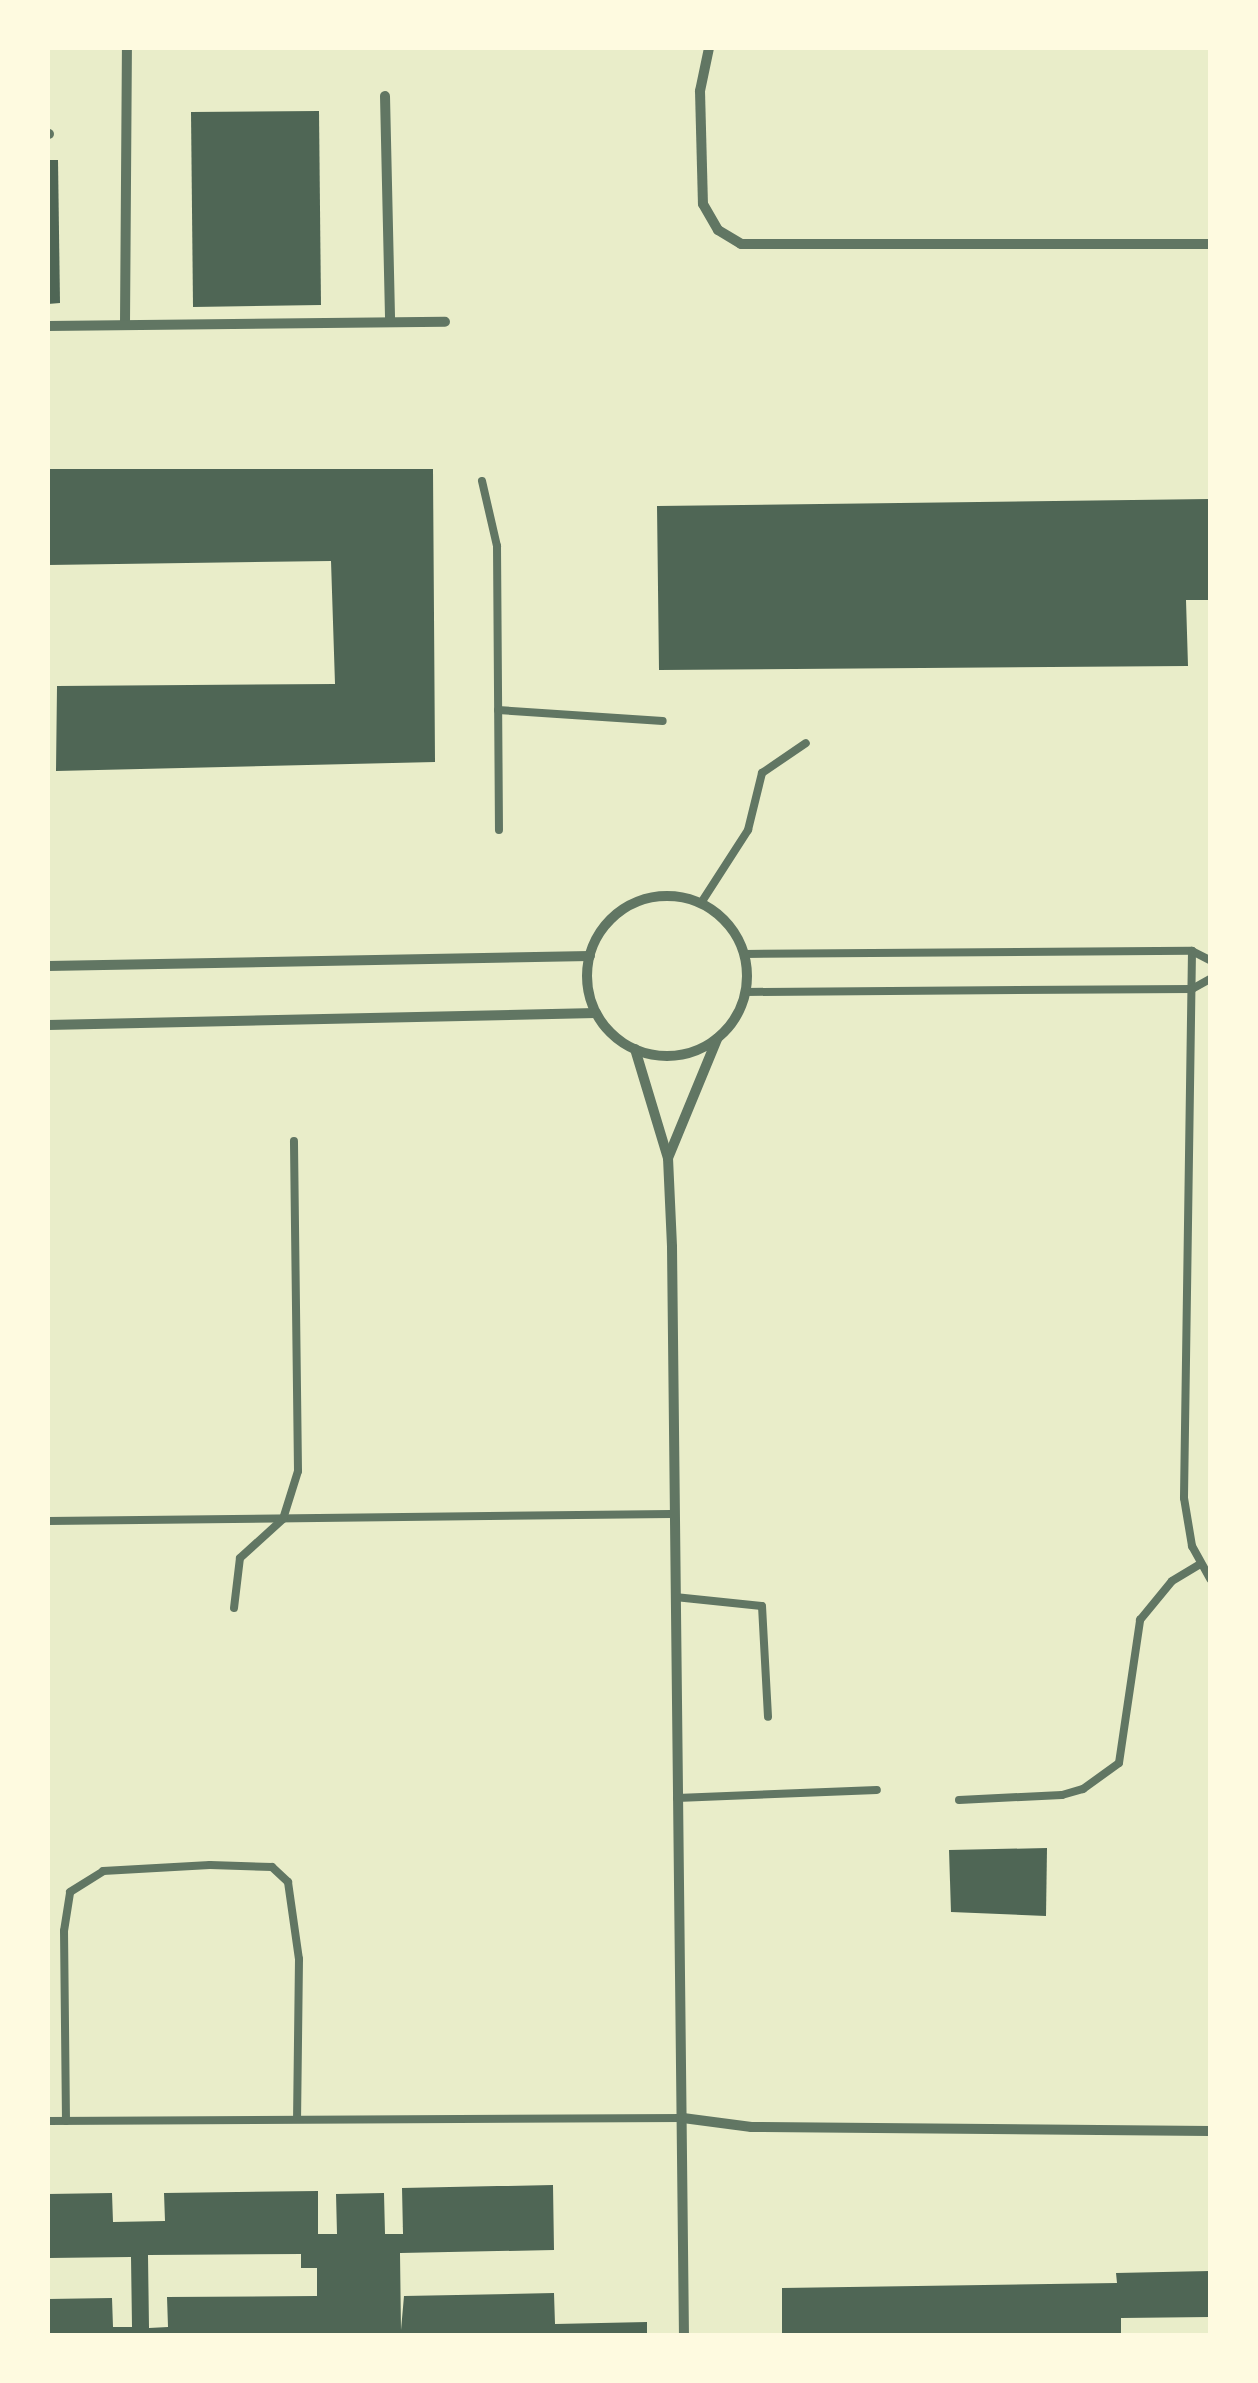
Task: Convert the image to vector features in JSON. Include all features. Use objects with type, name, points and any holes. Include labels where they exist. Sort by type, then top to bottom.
[{"type":"street","points":[[124,324],[127,48]]},
{"type":"street","points":[[709,48],[700,92],[703,204],[718,230],[740,244],[1210,244]]},
{"type":"street","points":[[385,96],[390,322]]},
{"type":"street","points":[[48,326],[445,322]]},
{"type":"street","points":[[668,1158],[718,1037],[745,992],[744,954],[731,926],[701,903],[666,896],[630,905],[607,923],[590,956],[588,982],[596,1013],[635,1049],[668,1158],[684,2336]]},
{"type":"street","points":[[48,966],[590,956]]},
{"type":"street","points":[[48,1024],[596,1013]]},
{"type":"street","points":[[635,1049],[678,1054],[718,1037]]},
{"type":"street","points":[[683,2118],[751,2127],[1210,2131]]},
{"type":"lane","points":[[482,481],[497,546],[499,830]]},
{"type":"lane","points":[[498,710],[664,721]]},
{"type":"lane","points":[[701,903],[748,830],[762,773],[806,742]]},
{"type":"lane","points":[[744,954],[1192,950],[1210,960]]},
{"type":"lane","points":[[1192,950],[1184,1498],[1200,1564],[1210,1579]]},
{"type":"lane","points":[[745,992],[1192,990],[1210,979]]},
{"type":"lane","points":[[234,1608],[240,1558],[283,1519],[298,1471],[294,1141]]},
{"type":"lane","points":[[48,1521],[671,1514]]},
{"type":"lane","points":[[959,1800],[1062,1795],[1083,1789],[1119,1762],[1140,1620],[1172,1582],[1200,1564]]},
{"type":"lane","points":[[671,1596],[762,1606],[768,1717]]},
{"type":"lane","points":[[675,1798],[877,1790]]},
{"type":"lane","points":[[66,2121],[64,1931],[70,1892],[103,1871],[210,1865],[272,1867],[288,1882],[299,1960],[297,2117]]},
{"type":"lane","points":[[48,2121],[683,2118]]},
{"type":"building","points":[[319,111],[321,305],[193,307],[191,112]]},
{"type":"building","points":[[48,160],[58,160],[60,303],[48,304]]},
{"type":"building","points":[[48,469],[433,469],[435,762],[56,771],[57,686],[335,684],[331,561],[48,565]]},
{"type":"building","points":[[1210,499],[1210,600],[1186,600],[1188,666],[659,670],[657,506]]},
{"type":"building","points":[[1047,1848],[1046,1916],[951,1912],[949,1850]]},
{"type":"building","points":[[553,2185],[554,2250],[400,2253],[401,2330],[404,2296],[554,2293],[555,2324],[647,2322],[647,2336],[48,2336],[48,2299],[112,2298],[113,2327],[132,2327],[131,2257],[48,2258],[48,2194],[112,2193],[113,2222],[165,2221],[164,2193],[318,2191],[318,2234],[337,2234],[336,2194],[384,2193],[385,2234],[403,2234],[402,2188]],"holes":[[[301,2254],[301,2268],[317,2268],[317,2296],[167,2297],[168,2327],[149,2328],[148,2255]]]},
{"type":"building","points":[[1210,2271],[1210,2317],[1121,2318],[1121,2336],[782,2336],[782,2288],[1117,2283],[1116,2273]]}]
